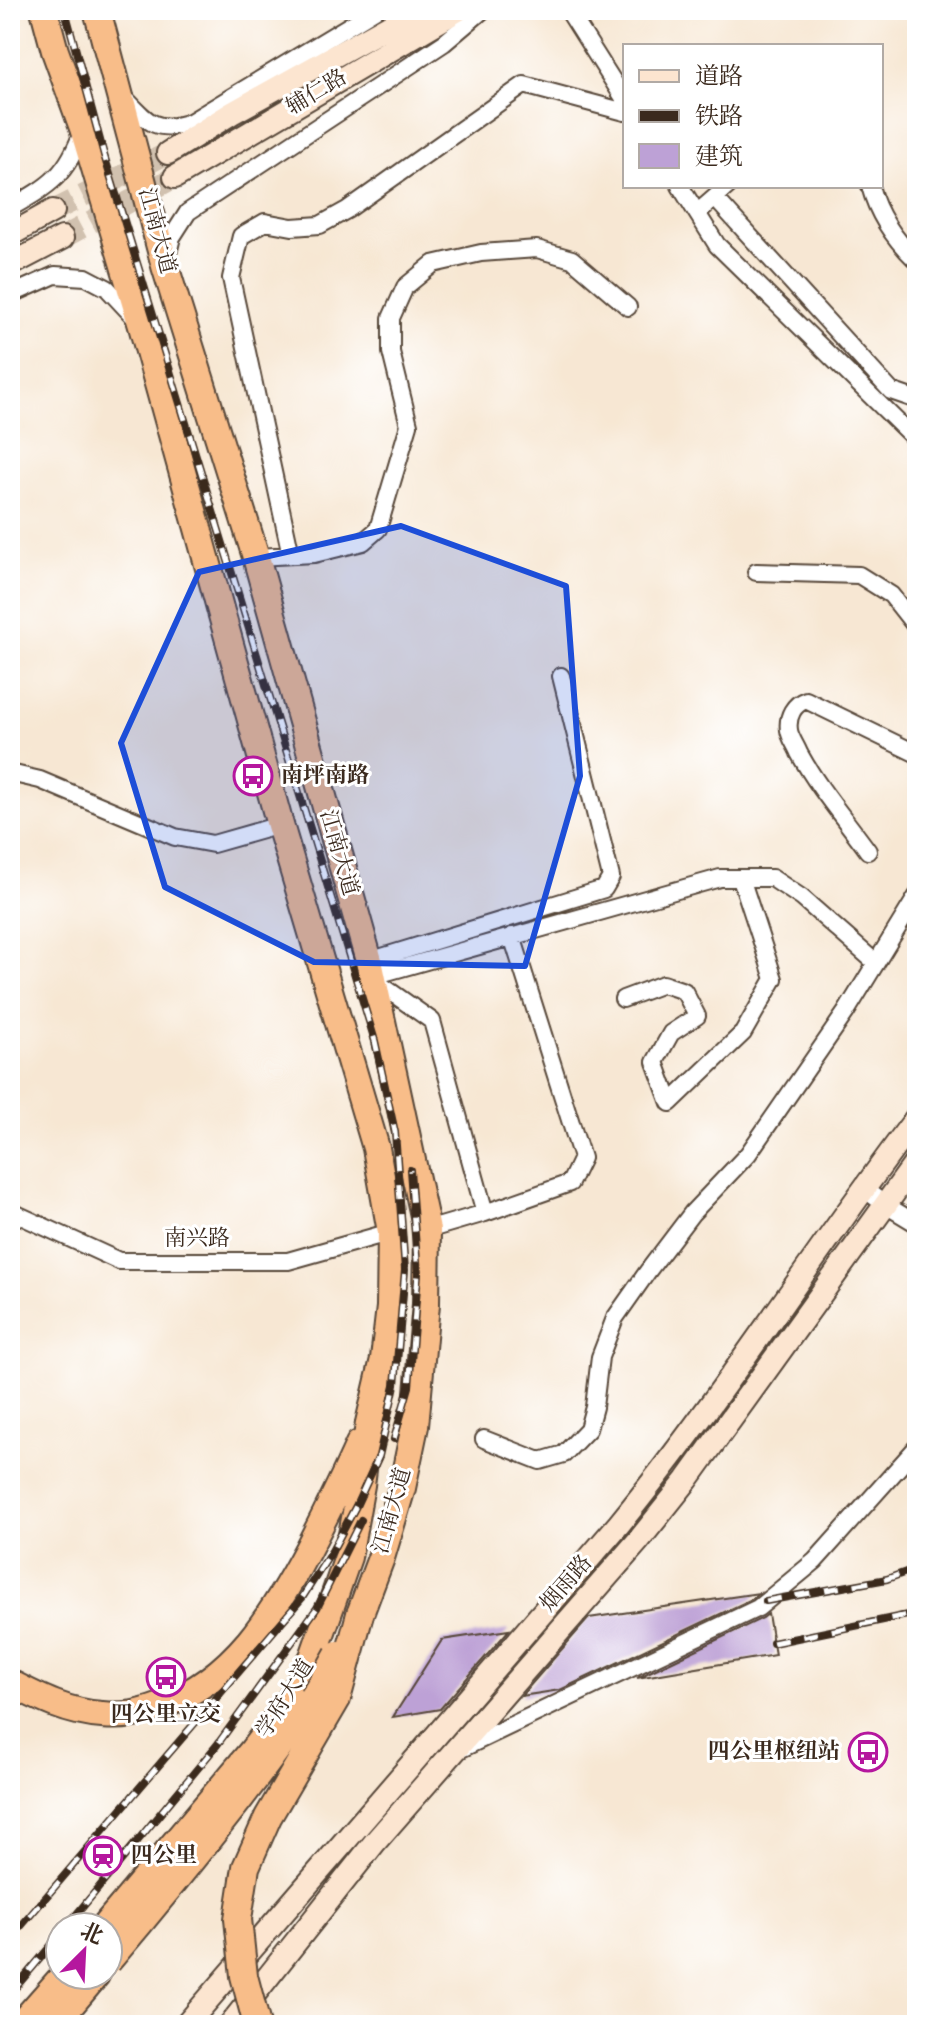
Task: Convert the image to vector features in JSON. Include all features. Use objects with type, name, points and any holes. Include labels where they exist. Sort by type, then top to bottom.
[{"type":"highway","name":"江南大道","points":[[44,10],[142,326],[280,825],[376,1148],[391,1232],[390,1307],[384,1359],[369,1423]]},
{"type":"highway","name":"江南大道","points":[[97,10],[165,266],[256,557],[372,972],[427,1230],[425,1318],[415,1426],[402,1488],[360,1614]]},
{"type":"highway","name":"学府大道","points":[[117,1911],[253,1750],[291,1699],[313,1657],[348,1557],[369,1423]]},
{"type":"highway","points":[[10,1683],[64,1708],[101,1715],[137,1715],[174,1701],[207,1683],[237,1658],[274,1611],[328,1511],[369,1423]]},
{"type":"highway","name":"学府大道","points":[[124,1942],[178,1879],[317,1694],[360,1614]]},
{"type":"highway","points":[[257,2025],[244,1976],[238,1919],[246,1867],[268,1817],[337,1699],[360,1614]]},
{"type":"highway","points":[[20,2025],[50,1991]]},
{"type":"highway","points":[[54,2025],[83,1991]]},
{"type":"main road","name":"辅仁路","points":[[168,153],[232,113],[417,10]]},
{"type":"main road","name":"辅仁路","points":[[175,177],[458,10]]},
{"type":"main road","points":[[10,235],[53,211]]},
{"type":"main road","points":[[10,265],[62,238]]},
{"type":"main road","name":"烟雨路","points":[[186,2025],[668,1464],[863,1188],[917,1117]]},
{"type":"main road","name":"烟雨路","points":[[230,2025],[375,1842],[639,1540],[687,1480],[917,1161]]},
{"type":"street","points":[[120,93],[146,120],[172,128],[190,122],[375,10]]},
{"type":"street","points":[[165,266],[172,237],[188,212],[444,43],[483,10]]},
{"type":"street","points":[[568,10],[623,97]]},
{"type":"street","points":[[291,555],[231,278],[241,236],[265,222],[292,227],[320,225],[347,210],[524,85],[623,111]]},
{"type":"street","points":[[10,208],[54,181],[67,166],[83,128]]},
{"type":"street","points":[[681,188],[717,245],[917,441]]},
{"type":"street","points":[[697,213],[726,188]]},
{"type":"street","points":[[871,188],[888,229],[917,261]]},
{"type":"street","points":[[715,198],[891,391],[917,400]]},
{"type":"street","points":[[256,557],[314,554],[363,542],[378,529],[409,425],[391,352],[391,318],[405,287],[433,264],[481,253],[537,249],[572,259],[628,307]]},
{"type":"street","points":[[10,295],[55,275],[86,277],[107,288],[142,326]]},
{"type":"street","points":[[756,572],[859,575],[891,595],[917,628]]},
{"type":"street","points":[[372,972],[604,889],[611,877],[561,676]]},
{"type":"street","points":[[868,851],[808,770],[789,733],[793,710],[798,703],[806,700],[917,754]]},
{"type":"street","points":[[10,773],[40,780],[175,837],[213,844],[280,825]]},
{"type":"street","points":[[372,972],[720,878],[772,878],[802,898],[876,963]]},
{"type":"street","points":[[623,999],[663,984],[684,991],[697,1016],[671,1033],[655,1062],[670,1103],[743,1033],[774,979],[741,878]]},
{"type":"street","points":[[484,1439],[540,1461],[564,1454],[588,1429],[600,1357],[615,1318],[692,1213],[748,1154],[846,1012],[917,896]]},
{"type":"street","points":[[427,1230],[570,1183],[582,1158],[512,936]]},
{"type":"street","points":[[372,972],[432,1021],[485,1213]]},
{"type":"street","points":[[863,1188],[917,1224]]},
{"type":"street","name":"南兴路","points":[[10,1211],[119,1261],[288,1261],[391,1232]]},
{"type":"street","points":[[451,1754],[758,1608],[815,1561],[917,1447]]},
{"type":"highlighted area","points":[[401,526],[566,586],[580,776],[525,966],[314,962],[165,887],[121,743],[199,572]]},
{"type":"building","points":[[759,1593],[560,1690],[521,1696],[589,1618]]},
{"type":"building","points":[[768,1614],[775,1655],[637,1678],[763,1618]]},
{"type":"building","points":[[509,1630],[440,1709],[393,1717],[442,1640]]},
{"type":"tunnel","points":[[53,211],[168,153]]},
{"type":"tunnel","points":[[62,238],[175,177]]},
{"type":"railway","points":[[10,1939],[302,1598],[332,1551],[379,1456],[395,1385],[405,1270],[395,1132],[375,1041],[104,155],[65,10]]},
{"type":"railway","points":[[394,1439],[409,1387],[418,1274],[410,1170]]},
{"type":"railway","points":[[79,1911],[217,1745],[317,1608],[361,1520]]},
{"type":"railway","points":[[766,1601],[887,1579],[917,1568]]},
{"type":"railway","points":[[773,1643],[917,1613]]},
{"type":"railway","points":[[10,1994],[44,1954]]},
{"type":"place","name":"南坪南路","points":[[253,776]]},
{"type":"place","name":"四公里立交","points":[[166,1677]]},
{"type":"place","name":"四公里枢纽站","points":[[868,1752]]},
{"type":"place","name":"四公里","points":[[103,1856]]}]
